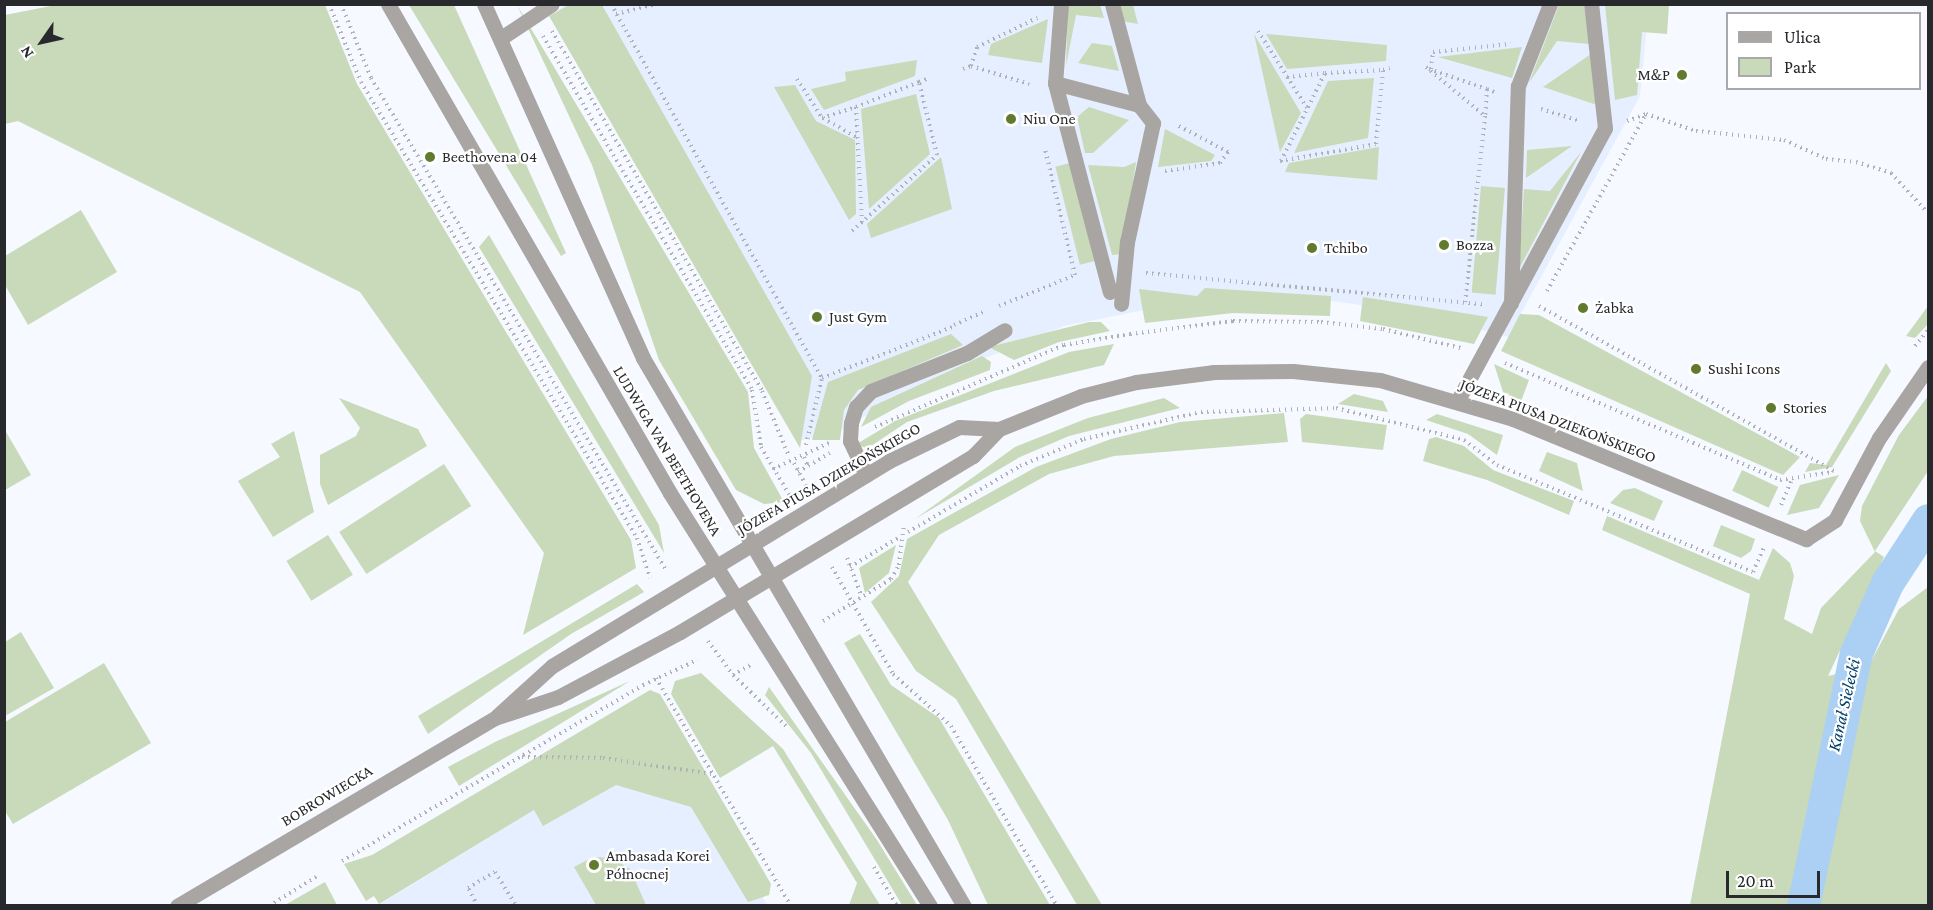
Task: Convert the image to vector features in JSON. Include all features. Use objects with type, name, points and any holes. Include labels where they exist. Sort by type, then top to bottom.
[{"type":"street","name":"LUDWIGA VAN BEETHOVENA","points":[[388,4],[734,600],[930,906]]},
{"type":"street","name":"LUDWIGA VAN BEETHOVENA","points":[[484,4],[643,358],[964,906]]},
{"type":"street","points":[[1061,4],[1055,83],[1110,292]]},
{"type":"street","points":[[1112,4],[1139,105],[1153,123],[1124,271],[1122,304]]},
{"type":"street","points":[[1511,306],[1517,102],[1550,4]]},
{"type":"street","points":[[1458,400],[1511,306],[1605,128],[1591,4]]},
{"type":"street","points":[[501,38],[541,11]]},
{"type":"street","points":[[1055,83],[1139,105]]},
{"type":"street","points":[[866,475],[850,441],[856,407],[871,391],[968,353],[1005,330]]},
{"type":"street","name":"JÓZEFA PIUSA DZIEKOŃSKIEGO","points":[[714,566],[866,475],[959,427],[999,429],[1105,389],[1214,372],[1330,373],[1458,400],[1791,536],[1814,537],[1835,520],[1879,438],[1929,367]]},
{"type":"street","name":"JÓZEFA PIUSA DZIEKOŃSKIEGO","points":[[734,600],[973,456],[999,429]]},
{"type":"street","name":"BOBROWIECKA","points":[[177,906],[495,718],[552,666],[714,566]]},
{"type":"street","name":"BOBROWIECKA","points":[[495,718],[558,698],[734,600]]},
{"type":"path","points":[[329,4],[361,82],[637,538],[653,588]]},
{"type":"path","points":[[341,4],[371,78],[664,567]]},
{"type":"path","points":[[611,4],[822,378]]},
{"type":"path","points":[[616,14],[656,4]]},
{"type":"path","points":[[541,11],[762,392],[788,454]]},
{"type":"path","points":[[541,11],[752,390],[761,447],[793,501]]},
{"type":"path","points":[[971,66],[977,47],[1042,16]]},
{"type":"path","points":[[1258,31],[1307,109]]},
{"type":"path","points":[[1431,69],[1433,52],[1514,44]]},
{"type":"path","points":[[963,69],[971,66],[1029,81],[1031,90]]},
{"type":"path","points":[[1485,116],[1426,67],[1517,102],[1605,128],[1646,114],[1696,131],[1784,140],[1826,159],[1891,173],[1929,213]]},
{"type":"path","points":[[1287,77],[1390,68]]},
{"type":"path","points":[[1325,73],[1280,161],[1376,144],[1383,70]]},
{"type":"path","points":[[796,79],[822,118],[857,138]]},
{"type":"path","points":[[822,118],[926,79]]},
{"type":"path","points":[[852,231],[937,155],[919,82]]},
{"type":"path","points":[[1465,302],[1487,89]]},
{"type":"path","points":[[1139,105],[1228,152],[1220,163],[1153,173]]},
{"type":"path","points":[[856,107],[862,222]]},
{"type":"path","points":[[1646,114],[1538,308],[1834,471]]},
{"type":"path","points":[[1043,140],[1075,275]]},
{"type":"path","points":[[954,325],[1075,275],[1104,269]]},
{"type":"path","points":[[1124,271],[1511,306]]},
{"type":"path","points":[[850,441],[892,416],[1064,345],[1233,321],[1321,322],[1383,329],[1484,354],[1791,481],[1834,471],[1840,461]]},
{"type":"path","points":[[1907,356],[1929,330]]},
{"type":"path","points":[[908,532],[1020,466],[1084,439],[1201,412],[1336,408],[1464,440],[1497,465],[1753,572],[1765,544]]},
{"type":"path","points":[[798,472],[836,450]]},
{"type":"path","points":[[804,457],[808,466]]},
{"type":"path","points":[[794,463],[810,492]]},
{"type":"path","points":[[1779,511],[1791,481]]},
{"type":"path","points":[[826,620],[854,606],[896,572],[907,521]]},
{"type":"path","points":[[850,567],[898,538]]},
{"type":"path","points":[[843,548],[861,594]]},
{"type":"path","points":[[827,559],[897,680],[929,701],[951,726],[1057,906]]},
{"type":"path","points":[[705,635],[733,675],[790,730]]},
{"type":"path","points":[[342,861],[656,678],[697,660]]},
{"type":"path","points":[[733,675],[757,660]]},
{"type":"path","points":[[656,678],[790,906]]},
{"type":"path","points":[[521,757],[603,758],[712,775]]},
{"type":"path","points":[[867,855],[897,906]]},
{"type":"path","points":[[478,906],[468,888],[495,872],[516,906]]},
{"type":"path","points":[[269,906],[319,875]]},
{"type":"shaded area","points":[[564,4],[1649,5],[1640,96],[1508,337],[1423,314],[1326,300],[1144,310],[1064,326],[915,387],[837,432],[797,441],[551,19]]},
{"type":"shaded area","name":"Ambasada Korei Północnej","points":[[606,766],[703,796],[767,905],[377,906]]},
{"type":"green space","points":[[61,4],[325,5],[357,84],[631,540],[636,568],[523,635],[544,553],[360,292],[18,121],[5,124],[5,15]]},
{"type":"green space","points":[[409,5],[454,5],[566,253],[561,256]]},
{"type":"green space","points":[[517,5],[748,392],[754,448],[784,502],[764,504],[736,490],[659,360],[592,165]]},
{"type":"green space","points":[[569,5],[602,5],[812,376],[800,448],[549,16]]},
{"type":"green space","points":[[1068,5],[1100,5],[1104,18],[1076,15],[1066,66]]},
{"type":"green space","points":[[1118,5],[1133,5],[1138,24],[1122,21]]},
{"type":"green space","points":[[1559,5],[1584,5],[1589,44],[1557,41],[1529,83]]},
{"type":"green space","points":[[1605,5],[1669,5],[1667,34],[1642,32],[1637,95],[1615,100]]},
{"type":"green space","points":[[1048,19],[1042,63],[988,55],[991,44]]},
{"type":"green space","points":[[1254,34],[1301,113],[1280,152]]},
{"type":"green space","points":[[1266,34],[1387,45],[1386,61],[1287,69]]},
{"type":"green space","points":[[1092,43],[1112,46],[1119,71],[1078,63]]},
{"type":"green space","points":[[1522,47],[1512,78],[1438,57]]},
{"type":"green space","points":[[1591,54],[1597,105],[1543,87]]},
{"type":"green space","points":[[917,60],[915,76],[824,110],[811,89],[846,81],[845,72]]},
{"type":"green space","points":[[1374,78],[1368,138],[1294,153],[1328,81]]},
{"type":"green space","points":[[795,85],[816,121],[855,140],[856,214],[849,220],[774,87]]},
{"type":"green space","points":[[916,94],[930,154],[869,209],[861,109]]},
{"type":"green space","points":[[1089,107],[1129,120],[1093,153],[1085,153],[1077,117]]},
{"type":"green space","points":[[1165,129],[1215,155],[1211,161],[1158,167]]},
{"type":"green space","points":[[1572,146],[1526,178],[1527,150]]},
{"type":"green space","points":[[1379,147],[1377,180],[1285,172],[1289,163]]},
{"type":"green space","points":[[1581,152],[1519,269],[1524,189],[1550,191]]},
{"type":"green space","points":[[941,157],[952,209],[871,238],[867,224]]},
{"type":"green space","points":[[1136,162],[1122,254],[1112,255],[1088,165],[1124,167]]},
{"type":"green space","points":[[1070,163],[1094,261],[1080,265],[1055,167]]},
{"type":"green space","points":[[1481,186],[1505,188],[1496,295],[1472,293]]},
{"type":"green space","points":[[81,210],[117,272],[28,325],[5,285],[5,256]]},
{"type":"green space","points":[[489,235],[659,525],[664,553],[479,247]]},
{"type":"green space","points":[[1205,288],[1331,296],[1330,316],[1233,313],[1145,323],[1139,289],[1197,296]]},
{"type":"green space","points":[[1363,297],[1488,317],[1474,344],[1360,321]]},
{"type":"green space","points":[[1928,306],[1928,324],[1915,338],[1906,336]]},
{"type":"green space","points":[[1520,314],[1539,315],[1800,457],[1783,475],[1501,351]]},
{"type":"green space","points":[[1089,322],[1101,322],[1110,331],[1059,342],[1014,360],[989,347]]},
{"type":"green space","points":[[951,334],[963,345],[858,390],[844,410],[840,440],[812,440],[828,382]]},
{"type":"green space","points":[[1114,344],[1104,365],[994,391],[907,422],[868,448],[855,445],[895,421],[1069,352]]},
{"type":"green space","points":[[982,356],[991,362],[990,370],[909,401],[861,427],[871,407]]},
{"type":"green space","points":[[1886,363],[1891,371],[1832,467],[1805,472],[1810,463],[1826,465]]},
{"type":"green space","points":[[1494,364],[1529,380],[1521,401],[1503,392]]},
{"type":"green space","points":[[1354,394],[1383,401],[1388,412],[1338,404]]},
{"type":"green space","points":[[1928,396],[1928,471],[1875,551],[1884,557],[1828,676],[1868,667],[1899,609],[1928,587],[1928,905],[1690,905],[1750,594],[1602,530],[1607,516],[1759,580],[1773,548],[1790,563],[1794,576],[1784,619],[1812,634],[1821,608],[1875,552],[1860,521],[1862,506],[1899,435]]},
{"type":"green space","points":[[339,398],[418,429],[427,446],[328,505],[320,484],[320,455],[356,436],[360,428]]},
{"type":"green space","points":[[1164,398],[1180,408],[1069,436],[1020,457],[915,519],[1015,447],[1088,418]]},
{"type":"green space","points":[[1284,413],[1288,442],[1114,456],[1049,474],[939,535],[908,582],[1102,905],[1077,905],[956,699],[916,671],[871,602],[899,576],[907,539],[1036,467],[1111,439],[1180,422]]},
{"type":"green space","points":[[1306,414],[1387,425],[1383,450],[1302,442],[1300,419]]},
{"type":"green space","points":[[1437,414],[1503,435],[1497,455],[1468,434],[1426,420]]},
{"type":"green space","points":[[5,430],[31,475],[4,490]]},
{"type":"green space","points":[[294,431],[314,512],[273,537],[238,481],[280,457],[271,444]]},
{"type":"green space","points":[[1436,437],[1464,446],[1493,470],[1574,501],[1569,515],[1487,480],[1423,461],[1429,439]]},
{"type":"green space","points":[[1547,452],[1577,463],[1583,491],[1539,471]]},
{"type":"green space","points":[[444,464],[471,506],[366,574],[339,532]]},
{"type":"green space","points":[[1742,470],[1778,487],[1769,508],[1732,491]]},
{"type":"green space","points":[[1839,475],[1819,508],[1787,515],[1800,485]]},
{"type":"green space","points":[[1635,488],[1663,501],[1654,521],[1610,503],[1623,490]]},
{"type":"green space","points":[[1721,525],[1755,539],[1751,551],[1741,558],[1713,546]]},
{"type":"green space","points":[[328,535],[353,575],[311,601],[286,561]]},
{"type":"green space","points":[[896,545],[889,573],[865,593],[859,568]]},
{"type":"green space","points":[[637,584],[644,592],[571,634],[428,734],[418,716]]},
{"type":"green space","points":[[21,632],[54,688],[5,716],[5,642]]},
{"type":"green space","points":[[860,634],[891,685],[939,718],[1050,905],[988,905],[948,820],[844,643]]},
{"type":"green space","points":[[104,663],[151,743],[13,824],[5,811],[5,722]]},
{"type":"green space","points":[[701,673],[783,749],[880,905],[849,905],[857,883],[773,746],[720,778],[671,694],[675,681]]},
{"type":"green space","points":[[630,681],[459,786],[448,767],[495,742]]},
{"type":"green space","points":[[769,687],[877,840],[917,905],[902,905],[811,753],[765,695]]},
{"type":"green space","points":[[650,690],[660,694],[771,884],[769,895],[748,902],[691,807],[616,785],[543,826],[534,810],[379,904],[374,896],[366,901],[344,864],[372,855]]},
{"type":"green space","points":[[593,857],[612,858],[630,869],[646,905],[596,905],[574,867]]},
{"type":"green space","points":[[325,882],[337,905],[285,905]]},
{"type":"waterway","name":"Kanał Sielecki","points":[[1803,906],[1856,653],[1887,583],[1928,520]]},
{"type":"place","name":"M&P","points":[[1682,75]]},
{"type":"place","name":"Niu One","points":[[1011,119]]},
{"type":"place","name":"Beethovena 04","points":[[430,157]]},
{"type":"place","name":"Bozza","points":[[1444,245]]},
{"type":"place","name":"Tchibo","points":[[1312,248]]},
{"type":"place","name":"Żabka","points":[[1583,308]]},
{"type":"place","name":"Just Gym","points":[[817,317]]},
{"type":"place","name":"Sushi Icons","points":[[1696,369]]},
{"type":"place","name":"Stories","points":[[1771,408]]},
{"type":"place","name":"Ambasada Korei Północnej","points":[[594,865]]}]
